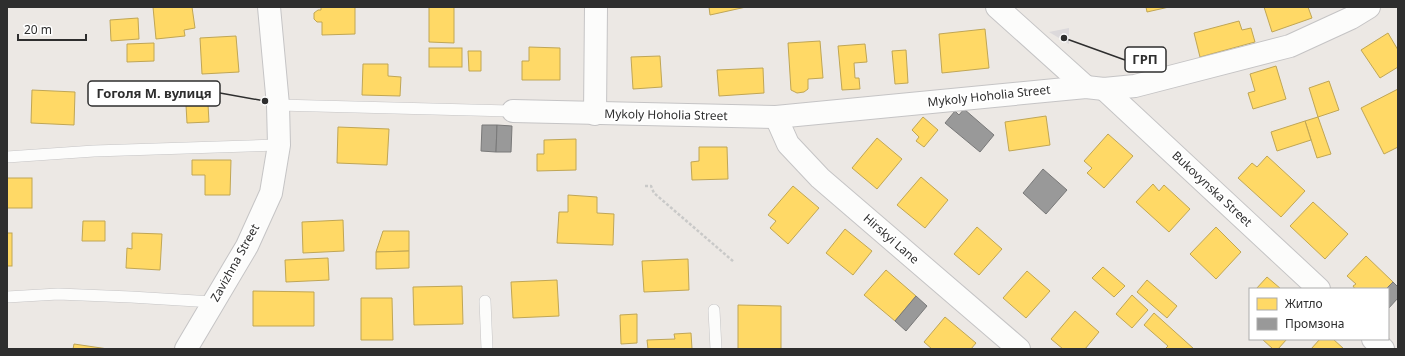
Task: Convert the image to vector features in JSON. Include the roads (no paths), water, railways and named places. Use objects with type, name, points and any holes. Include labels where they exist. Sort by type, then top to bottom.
[{"type":"street","name":"Zavizhna Street","points":[[186,349],[247,246],[271,193],[279,145],[278,105],[269,7]]},
{"type":"street","name":"Mykoly Hoholia Street","points":[[595,114],[596,7]]},
{"type":"street","name":"Bukovynska Street","points":[[997,7],[1095,88],[1318,288]]},
{"type":"street","name":"Mykoly Hoholia Street","points":[[513,111],[776,117],[1095,88],[1135,86],[1290,46],[1351,18],[1370,7]]},
{"type":"street","name":"Hirskyi Lane","points":[[776,117],[788,144],[820,178],[1019,349]]},
{"type":"street","points":[[1374,340],[1384,349]]},
{"type":"lane","name":"Mykoly Hoholia Street","points":[[278,105],[513,111]]},
{"type":"lane","points":[[7,156],[94,151],[279,145]]},
{"type":"lane","points":[[7,297],[58,294],[213,302]]},
{"type":"lane","points":[[485,301],[487,349]]},
{"type":"lane","points":[[714,310],[716,349]]},
{"type":"place","name":"ГРП","points":[[1064,38]]},
{"type":"place","name":"Гоголя М. вулиця","points":[[265,101]]}]
